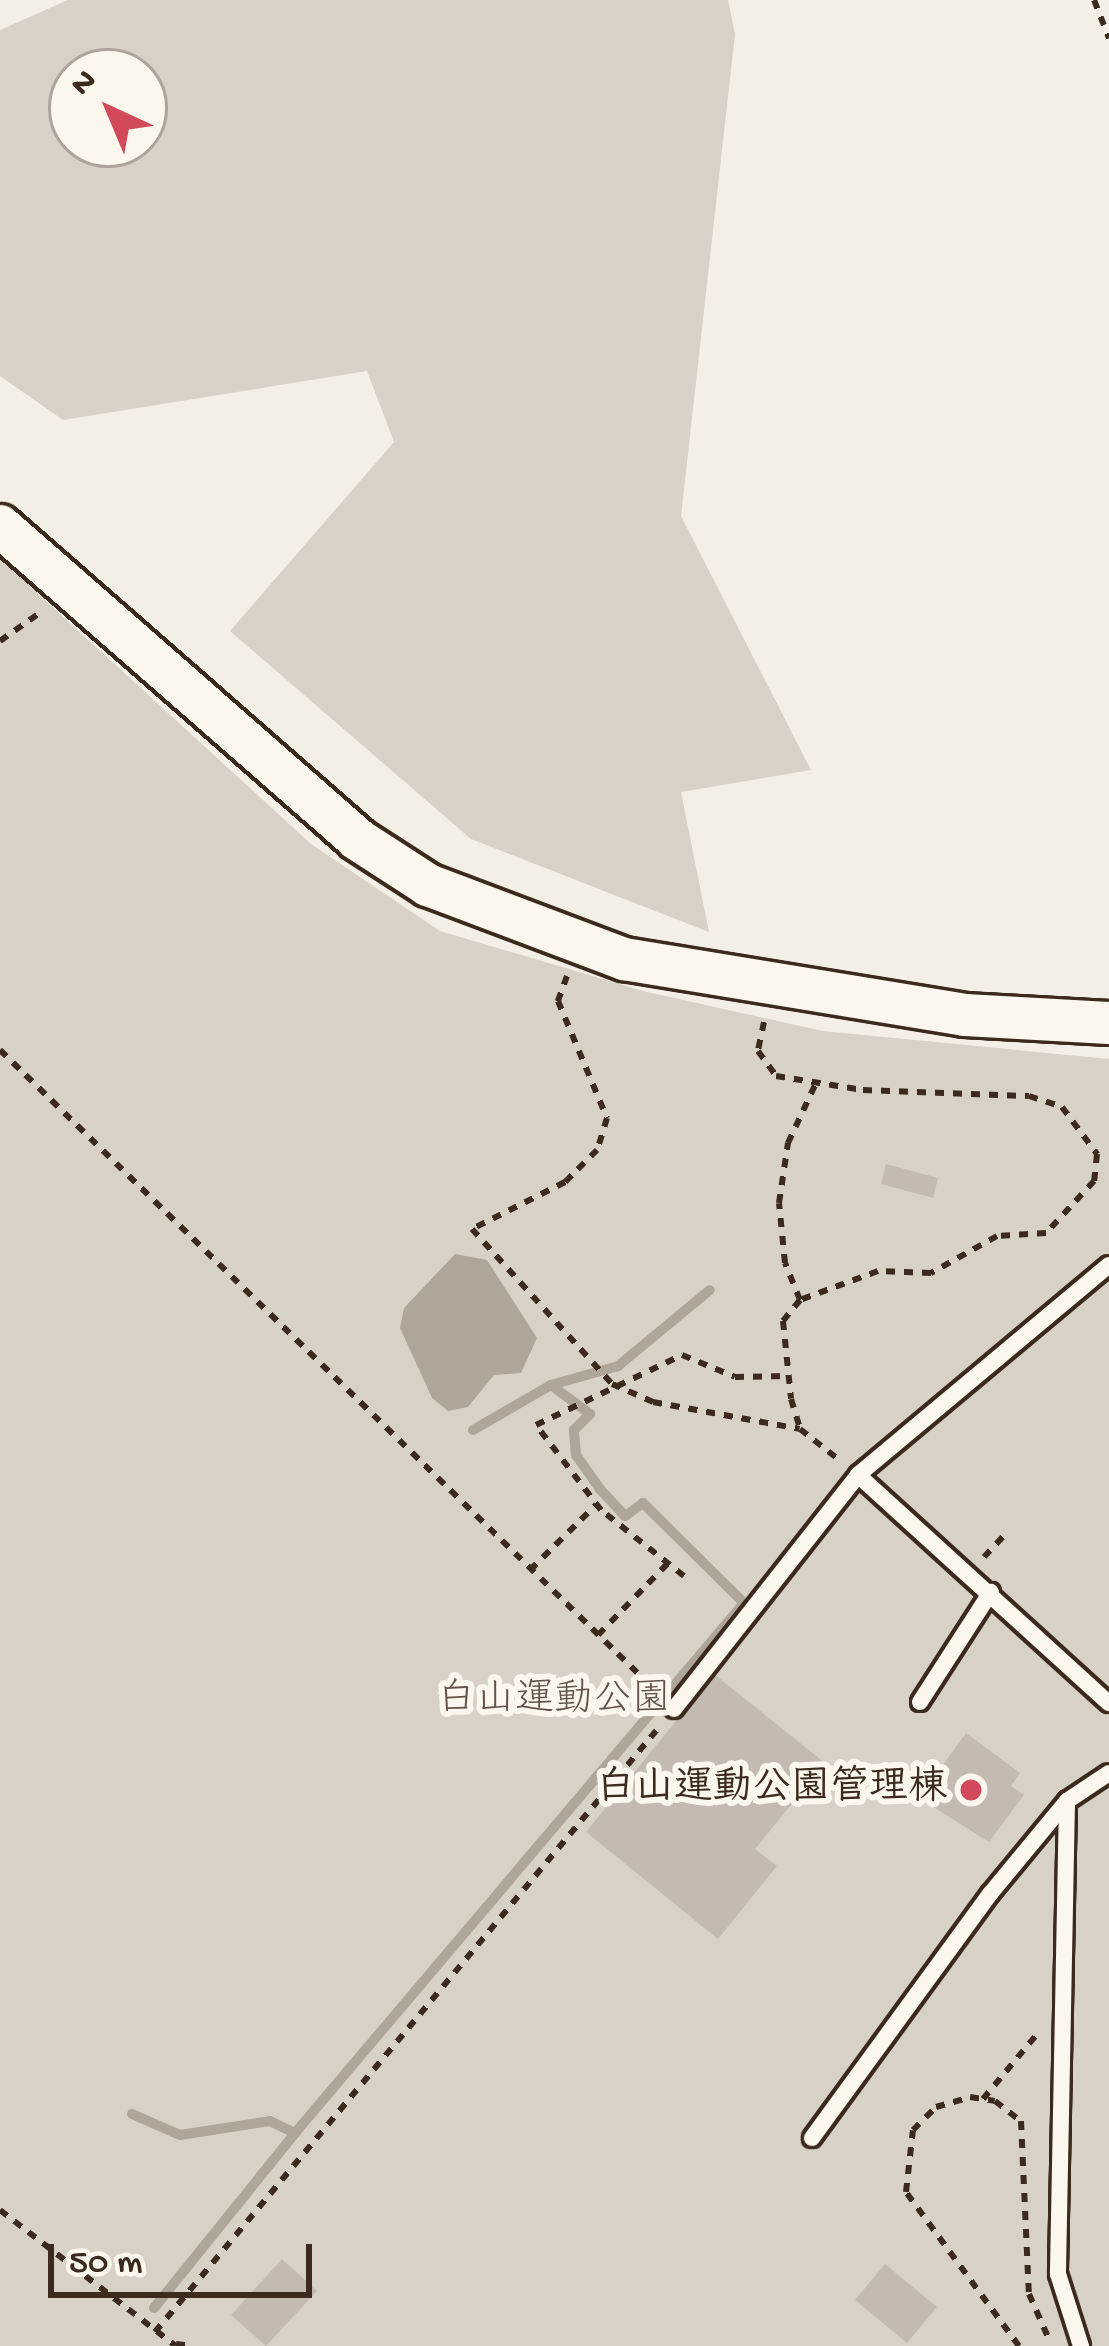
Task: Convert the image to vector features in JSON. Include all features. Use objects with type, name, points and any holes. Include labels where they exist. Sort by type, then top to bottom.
[{"type":"street","points":[[0,526],[357,839],[428,885],[624,959],[965,1015],[1109,1024]]},
{"type":"lane","points":[[674,1709],[858,1474],[1109,1265]]},
{"type":"lane","points":[[858,1474],[1109,1702]]},
{"type":"lane","points":[[920,1702],[991,1592]]},
{"type":"lane","points":[[812,2138],[1067,1801],[1109,1773]]},
{"type":"lane","points":[[1067,1801],[1058,2273],[1082,2346]]},
{"type":"path","points":[[1094,0],[1109,38]]},
{"type":"path","points":[[0,641],[72,589]]},
{"type":"path","points":[[578,944],[558,1001],[607,1118],[597,1150],[565,1182],[472,1229],[612,1384],[653,1402],[800,1429],[858,1474]]},
{"type":"path","points":[[763,1027],[758,1051],[776,1076],[816,1083],[1029,1096],[1062,1108],[1096,1154],[1094,1181],[1046,1233],[998,1236],[931,1273],[878,1271],[800,1300],[783,1321],[800,1429]]},
{"type":"path","points":[[0,1050],[674,1709],[155,2332]]},
{"type":"path","points":[[800,1300],[785,1263],[779,1203],[788,1143],[816,1083]]},
{"type":"path","points":[[684,1576],[597,1504],[536,1425],[612,1384],[682,1355],[735,1377],[789,1376]]},
{"type":"path","points":[[530,1570],[597,1504]]},
{"type":"path","points":[[969,1573],[1007,1532]]},
{"type":"path","points":[[598,1635],[668,1564]]},
{"type":"path","points":[[983,2099],[1060,2006]]},
{"type":"path","points":[[1019,2346],[906,2192],[914,2130],[936,2107],[983,2099],[1021,2121],[1030,2294],[1052,2346]]},
{"type":"path","points":[[0,2210],[155,2332],[174,2345],[193,2346]]},
{"type":"green space","points":[[68,0],[728,0],[735,34],[681,516],[811,770],[681,792],[709,932],[471,839],[230,631],[394,442],[367,371],[63,420],[0,376],[0,30]]},
{"type":"green space","name":"白山運動公園","points":[[0,559],[311,844],[440,931],[643,991],[823,1031],[1109,1059],[1109,2346],[0,2346]]},
{"type":"shaded area","points":[[455,1254],[487,1260],[537,1338],[521,1373],[494,1375],[468,1407],[448,1411],[432,1398],[400,1328],[404,1308]]},
{"type":"building","points":[[886,1164],[938,1178],[933,1198],[881,1184]]},
{"type":"building","points":[[714,1674],[825,1763],[755,1849],[777,1866],[718,1939],[586,1832]]},
{"type":"building","name":"白山運動公園管理棟","points":[[966,1733],[1020,1773],[1011,1786],[1024,1795],[989,1842],[919,1798]]},
{"type":"building","points":[[282,2259],[317,2291],[266,2346],[231,2315]]},
{"type":"building","points":[[885,2264],[937,2307],[907,2343],[855,2300]]},
{"type":"waterway","points":[[473,1430],[551,1385],[618,1366],[710,1290]]},
{"type":"waterway","points":[[132,2114],[180,2135],[270,2121],[295,2133],[744,1603],[643,1503],[625,1516],[600,1489],[576,1455],[574,1430],[590,1414],[551,1385]]},
{"type":"waterway","points":[[154,2308],[295,2133]]},
{"type":"place","name":"白山運動公園管理棟","points":[[971,1790]]}]
